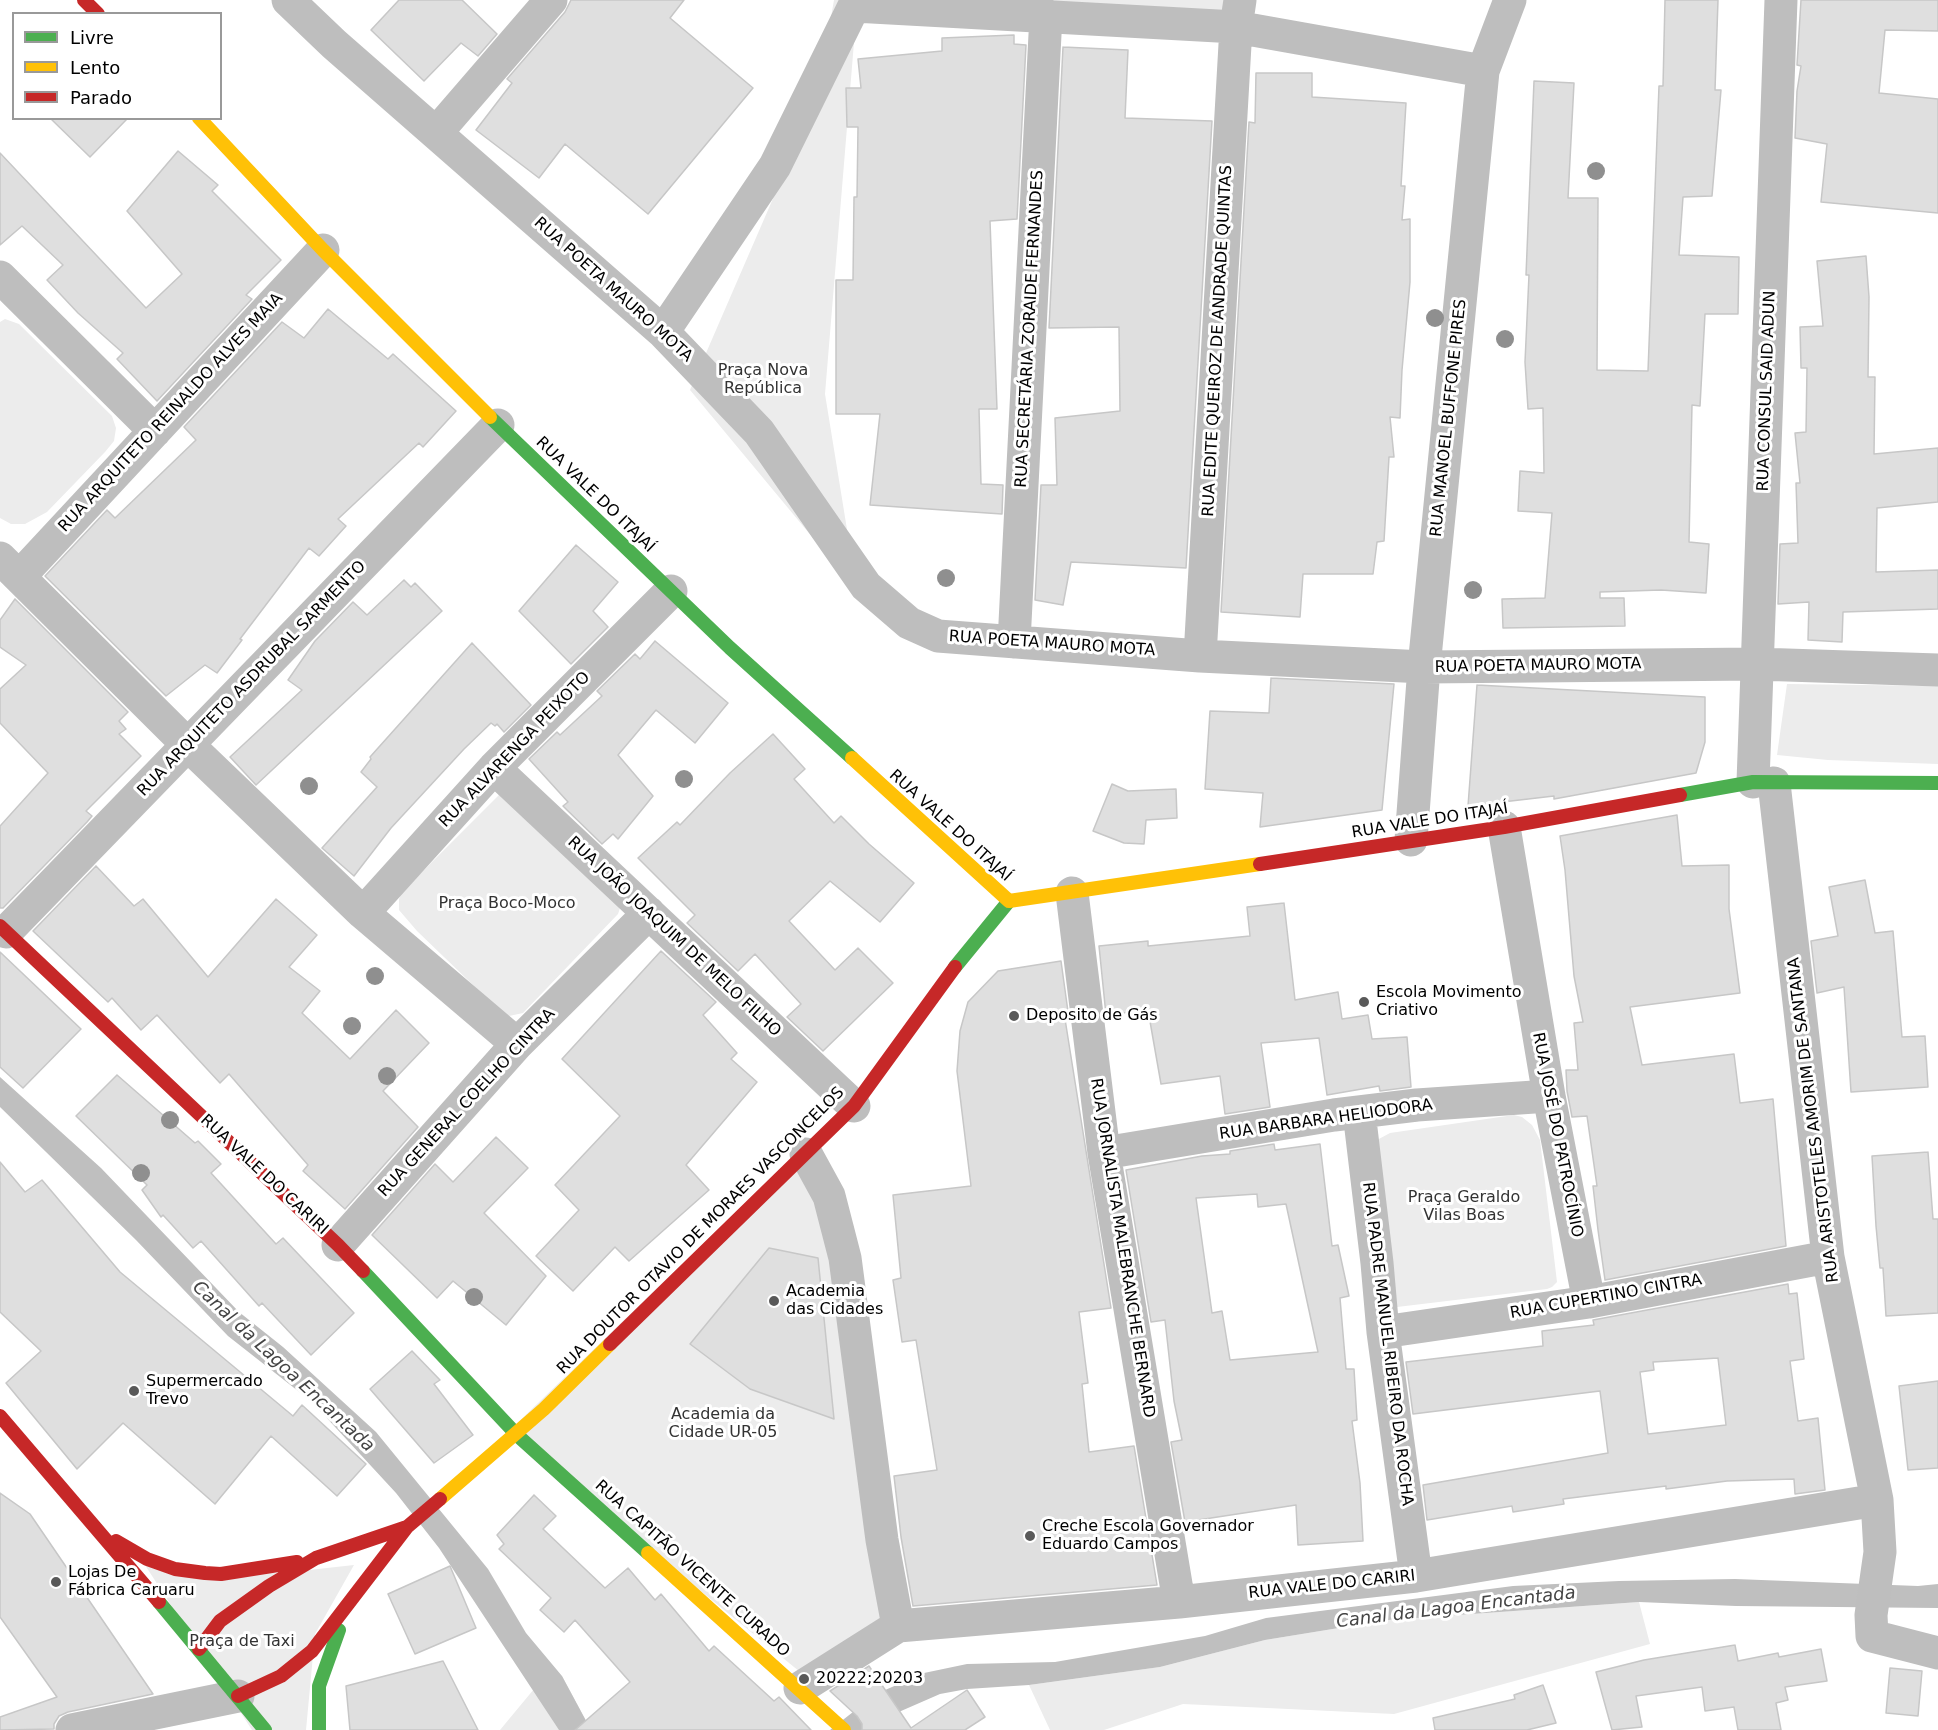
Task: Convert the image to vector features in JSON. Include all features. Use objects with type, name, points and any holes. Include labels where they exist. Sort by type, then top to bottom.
[{"type":"main road","points":[[84,0],[96,12]]},
{"type":"main road","name":"RUA VALE DO ITAJAÍ","points":[[201,120],[323,250],[498,425],[730,648],[1009,901],[1504,827],[1763,783],[1833,781],[1938,783]]},
{"type":"main road","name":"RUA DOUTOR OTAVIO DE MORAES VASCONCELOS","points":[[238,1696],[281,1676],[317,1646],[410,1525],[517,1435],[854,1106],[957,963],[1009,901]]},
{"type":"main road","name":"RUA VALE DO CARIRI","points":[[3,929],[338,1245],[517,1435]]},
{"type":"main road","points":[[0,1416],[199,1648],[265,1730]]},
{"type":"main road","name":"RUA CAPITÃO VICENTE CURADO","points":[[517,1435],[840,1726]]},
{"type":"main road","name":"RUA DOUTOR OTAVIO DE MORAES VASCONCELOS","points":[[199,1648],[212,1629],[238,1607],[316,1558],[410,1525]]},
{"type":"main road","points":[[94,1528],[147,1559],[175,1569],[221,1574],[316,1558]]},
{"type":"main road","points":[[319,1730],[319,1686],[349,1605]]},
{"type":"street","name":"RUA POETA MAURO MOTA","points":[[288,0],[334,44],[663,332],[759,432],[866,586],[909,623],[938,636],[1200,656],[1424,667],[1757,664],[1938,670]]},
{"type":"street","points":[[437,132],[551,0]]},
{"type":"street","name":"RUA MANOEL BUFFONE PIRES","points":[[1411,840],[1424,667],[1483,71],[1510,0]]},
{"type":"street","name":"RUA CONSUL SAID ADUN","points":[[1763,783],[1757,664],[1781,0]]},
{"type":"street","points":[[663,332],[775,166],[855,3],[1046,15],[1238,13],[1483,71]]},
{"type":"street","name":"RUA EDITE QUEIROZ DE ANDRADE QUINTAS","points":[[1200,656],[1238,13]]},
{"type":"street","name":"RUA SECRETÁRIA ZORAIDE FERNANDES","points":[[1014,642],[1046,15]]},
{"type":"street","name":"RUA ARQUITETO REINALDO ALVES MAIA","points":[[10,567],[155,431],[323,250]]},
{"type":"street","points":[[0,277],[155,431]]},
{"type":"street","name":"RUA ARQUITETO ASDRUBAL SARMENTO","points":[[3,929],[188,745],[498,425]]},
{"type":"street","points":[[10,567],[188,745],[363,913],[517,1044]]},
{"type":"street","name":"RUA ALVARENGA PEIXOTO","points":[[363,913],[494,768],[671,591]]},
{"type":"street","name":"RUA JOÃO JOAQUIM DE MELO FILHO","points":[[494,768],[854,1106]]},
{"type":"street","name":"RUA ARISTOTELES AMORIM DE SANTANA","points":[[1763,783],[1828,1257],[1878,1500],[1880,1552],[1871,1615],[1873,1637],[1938,1653]]},
{"type":"street","name":"RUA JOSÉ DO PATROCÍNIO","points":[[1504,827],[1549,1096],[1589,1302]]},
{"type":"street","name":"RUA JORNALISTA MALEBRANCHE BERNARD","points":[[1072,893],[1104,1153],[1179,1602]]},
{"type":"street","name":"RUA GENERAL COELHO CINTRA","points":[[338,1245],[517,1044],[649,913]]},
{"type":"street","name":"RUA BARBARA HELIODORA","points":[[1104,1153],[1359,1112],[1417,1105],[1549,1096]]},
{"type":"street","name":"RUA PADRE MANUEL RIBEIRO DA ROCHA","points":[[1359,1112],[1383,1332],[1416,1576]]},
{"type":"street","points":[[806,1154],[830,1196],[845,1258],[882,1540],[898,1626]]},
{"type":"street","name":"RUA CUPERTINO CINTRA","points":[[1383,1332],[1589,1302],[1828,1257]]},
{"type":"street","name":"RUA VALE DO CARIRI","points":[[800,1689],[898,1626],[1179,1602],[1416,1576],[1878,1500]]},
{"type":"street","points":[[72,1730],[238,1696]]},
{"type":"green space","name":"Praça Nova República","points":[[834,0],[1249,0],[1246,34],[857,6],[825,394],[857,591],[690,390],[817,97]]},
{"type":"green space","points":[[5,319],[19,324],[112,416],[116,428],[114,441],[105,452],[47,512],[25,524],[11,524],[0,518],[0,322]]},
{"type":"green space","points":[[1787,684],[1938,686],[1938,764],[1828,760],[1777,755]]},
{"type":"green space","name":"Praça Boco-Moco","points":[[499,795],[620,908],[618,914],[523,1013],[509,1016],[499,1010],[417,931],[399,910],[399,899],[402,892]]},
{"type":"green space","name":"Praça Geraldo Vilas Boas","points":[[1514,1115],[1522,1117],[1532,1125],[1540,1140],[1557,1282],[1547,1289],[1397,1307],[1377,1140],[1390,1133]]},
{"type":"green space","name":"Academia da Cidade UR-05","points":[[800,1150],[849,1254],[884,1635],[805,1676],[507,1433]]},
{"type":"green space","name":"Praça de Taxi","points":[[143,1562],[282,1573],[354,1565],[315,1634],[306,1730],[252,1730]]},
{"type":"green space","points":[[1639,1602],[1650,1644],[1394,1714],[1183,1704],[1104,1730],[1050,1730],[1029,1685],[1160,1667],[1265,1640],[1388,1620]]},
{"type":"green space","points":[[562,1676],[591,1730],[500,1730],[534,1689]]},
{"type":"water","name":"Canal da Lagoa Encantada","points":[[0,1077],[101,1168],[239,1312],[283,1347],[376,1432],[488,1569],[526,1633],[562,1676],[591,1730],[559,1730],[439,1548],[396,1493],[312,1402],[228,1336],[136,1240],[0,1107]]},
{"type":"water","name":"Canal da Lagoa Encantada","points":[[1735,1579],[1918,1586],[1938,1584],[1938,1608],[1736,1606],[1639,1602],[1388,1620],[1265,1640],[1160,1667],[1029,1685],[967,1689],[940,1694],[885,1718],[867,1730],[830,1730],[876,1694],[924,1673],[967,1664],[1055,1662],[1205,1636],[1266,1618],[1513,1586]]},
{"type":"building","points":[[399,0],[462,0],[497,34],[478,56],[461,43],[424,81],[371,30]]},
{"type":"building","points":[[571,0],[684,0],[670,18],[753,88],[648,214],[565,144],[539,178],[476,130],[512,83],[507,79],[565,12]]},
{"type":"building","points":[[1665,0],[1718,0],[1715,90],[1721,90],[1712,196],[1683,197],[1679,255],[1739,257],[1738,314],[1705,314],[1700,406],[1692,405],[1689,542],[1709,544],[1706,593],[1661,590],[1600,592],[1600,598],[1624,598],[1625,626],[1503,628],[1502,599],[1545,598],[1552,513],[1518,511],[1520,471],[1544,473],[1543,408],[1528,409],[1525,362],[1534,81],[1574,83],[1568,198],[1598,198],[1597,370],[1648,371],[1659,86],[1663,86]]},
{"type":"building","points":[[1801,0],[1938,0],[1938,31],[1885,30],[1879,93],[1938,99],[1938,213],[1821,202],[1827,144],[1795,138],[1797,91],[1801,66],[1797,65]]},
{"type":"building","points":[[1014,35],[1014,44],[1026,45],[1017,219],[990,221],[997,409],[979,409],[981,484],[1003,485],[1002,514],[870,505],[880,414],[836,414],[836,280],[853,280],[854,197],[857,197],[858,127],[847,127],[846,88],[861,88],[858,59],[942,51],[942,38]]},
{"type":"building","points":[[1063,47],[1128,50],[1125,118],[1212,121],[1186,568],[1071,562],[1063,605],[1035,600],[1041,485],[1057,485],[1055,418],[1120,411],[1119,327],[1049,328]]},
{"type":"building","points":[[1256,73],[1312,73],[1312,97],[1406,103],[1401,186],[1405,186],[1402,220],[1410,219],[1410,282],[1400,418],[1390,417],[1394,457],[1389,457],[1384,541],[1377,542],[1373,574],[1303,574],[1300,617],[1221,612],[1249,122],[1255,123]]},
{"type":"building","points":[[52,120],[126,120],[90,157]]},
{"type":"building","points":[[178,151],[218,185],[212,191],[281,260],[246,295],[252,299],[157,401],[117,359],[123,353],[78,313],[47,280],[63,265],[22,226],[0,245],[0,153],[146,308],[182,274],[127,211]]},
{"type":"building","points":[[1866,256],[1869,297],[1868,377],[1875,377],[1874,454],[1938,448],[1938,502],[1877,508],[1876,572],[1938,570],[1938,609],[1843,612],[1842,642],[1808,640],[1809,602],[1778,604],[1780,544],[1798,543],[1796,483],[1800,483],[1795,433],[1806,432],[1807,368],[1801,368],[1800,327],[1823,326],[1817,261]]},
{"type":"building","points":[[328,309],[388,359],[393,354],[456,411],[423,447],[419,443],[338,519],[346,526],[319,556],[309,548],[217,673],[205,665],[166,696],[45,576],[107,510],[115,518],[196,440],[184,427],[282,322],[304,338]]},
{"type":"building","points":[[576,545],[618,582],[593,611],[608,627],[571,664],[519,611]]},
{"type":"building","points":[[404,580],[411,587],[415,583],[442,611],[256,785],[230,757],[302,690],[288,680],[315,641],[353,602],[367,615]]},
{"type":"building","points":[[15,599],[128,712],[119,721],[126,729],[119,734],[141,756],[86,811],[92,816],[87,822],[3,908],[0,908],[0,826],[48,773],[0,723],[0,689],[26,665],[0,647],[0,620]]},
{"type":"building","points":[[655,641],[728,703],[695,743],[656,710],[618,755],[653,796],[618,839],[613,834],[602,844],[563,806],[568,802],[529,759],[557,732],[560,735],[602,696],[597,691],[635,654],[640,659]]},
{"type":"building","points":[[472,643],[531,705],[504,732],[497,724],[495,726],[491,723],[464,749],[391,828],[354,876],[322,848],[377,787],[361,772],[371,759],[370,757]]},
{"type":"building","points":[[1271,678],[1394,684],[1382,810],[1260,827],[1263,793],[1205,789],[1210,711],[1269,713]]},
{"type":"building","points":[[1477,685],[1705,697],[1705,742],[1696,773],[1554,799],[1554,796],[1468,806]]},
{"type":"building","points":[[773,734],[805,769],[794,779],[834,823],[841,816],[914,883],[880,922],[830,881],[789,921],[835,970],[858,948],[893,983],[823,1051],[787,1017],[801,1004],[755,954],[738,971],[687,923],[695,915],[638,858],[677,822],[680,825],[730,773]]},
{"type":"building","points":[[1112,784],[1128,791],[1176,789],[1177,818],[1146,820],[1144,844],[1124,843],[1093,831]]},
{"type":"building","points":[[1677,815],[1682,866],[1729,865],[1729,909],[1740,993],[1630,1007],[1642,1065],[1734,1054],[1740,1103],[1773,1099],[1786,1246],[1605,1280],[1593,1186],[1597,1186],[1587,1116],[1572,1117],[1567,1091],[1566,1070],[1578,1070],[1574,1023],[1583,1022],[1574,976],[1560,836]]},
{"type":"building","points":[[96,866],[134,906],[143,899],[208,977],[276,899],[317,935],[289,967],[320,991],[302,1013],[350,1059],[396,1010],[429,1043],[383,1091],[418,1127],[345,1209],[303,1171],[308,1165],[229,1074],[220,1083],[157,1015],[141,1030],[112,998],[108,1002],[33,931]]},
{"type":"building","points":[[1865,880],[1875,933],[1893,931],[1902,1037],[1925,1036],[1928,1087],[1851,1092],[1844,987],[1817,993],[1811,941],[1838,936],[1829,887]]},
{"type":"building","points":[[1284,903],[1295,1000],[1338,992],[1342,1019],[1368,1015],[1372,1039],[1407,1037],[1411,1087],[1380,1091],[1379,1086],[1327,1095],[1319,1038],[1261,1043],[1270,1107],[1225,1114],[1220,1076],[1161,1084],[1148,1010],[1106,1015],[1099,946],[1148,941],[1148,946],[1250,936],[1247,907]]},
{"type":"building","points":[[661,951],[716,1002],[703,1015],[737,1053],[731,1059],[757,1082],[686,1165],[709,1190],[629,1261],[615,1247],[573,1291],[536,1256],[579,1210],[555,1185],[620,1116],[562,1059]]},
{"type":"building","points":[[0,952],[81,1029],[23,1088],[0,1067]]},
{"type":"building","points":[[1061,961],[1069,1019],[1065,1019],[1111,1308],[1079,1312],[1088,1383],[1082,1384],[1089,1452],[1134,1446],[1157,1585],[913,1606],[901,1537],[894,1476],[937,1470],[916,1340],[902,1342],[893,1280],[901,1278],[893,1195],[971,1186],[957,1071],[960,1031],[968,1002],[998,971]]},
{"type":"building","points":[[117,1075],[195,1143],[198,1141],[221,1164],[211,1173],[276,1244],[283,1238],[354,1313],[311,1355],[262,1303],[259,1306],[201,1241],[193,1248],[163,1215],[161,1217],[142,1190],[147,1185],[76,1116]]},
{"type":"building","points":[[496,1137],[528,1168],[484,1213],[546,1276],[506,1325],[453,1281],[437,1298],[372,1235],[435,1164],[453,1182]]},
{"type":"building","points":[[1274,1144],[1275,1150],[1320,1144],[1332,1246],[1338,1245],[1349,1296],[1340,1298],[1346,1369],[1354,1369],[1357,1420],[1352,1421],[1360,1483],[1363,1541],[1298,1545],[1296,1505],[1185,1522],[1171,1442],[1182,1440],[1174,1401],[1165,1320],[1151,1322],[1126,1170],[1202,1156],[1230,1154],[1230,1151]],"holes":[[[1257,1194],[1258,1207],[1286,1204],[1318,1352],[1230,1360],[1222,1311],[1212,1313],[1196,1198]]]},
{"type":"building","points":[[1928,1152],[1933,1219],[1938,1219],[1938,1313],[1886,1316],[1883,1268],[1880,1268],[1876,1226],[1872,1156]]},
{"type":"building","points":[[0,1162],[25,1192],[42,1180],[120,1272],[293,1416],[302,1405],[366,1464],[337,1496],[271,1436],[215,1504],[123,1423],[77,1469],[6,1383],[41,1351],[0,1312]]},
{"type":"building","name":"Academia das Cidades","points":[[769,1248],[818,1258],[834,1419],[750,1389],[690,1344]]},
{"type":"building","points":[[1788,1284],[1789,1294],[1797,1293],[1804,1359],[1790,1361],[1798,1421],[1818,1418],[1825,1490],[1795,1494],[1794,1479],[1727,1481],[1563,1499],[1564,1504],[1513,1512],[1512,1506],[1427,1520],[1423,1485],[1608,1453],[1600,1391],[1413,1414],[1406,1362],[1543,1346],[1542,1331],[1594,1325],[1593,1320]],"holes":[[[1718,1358],[1726,1425],[1648,1434],[1640,1372],[1654,1370],[1653,1362]]]},
{"type":"building","points":[[412,1351],[440,1380],[434,1384],[473,1435],[434,1463],[370,1389]]},
{"type":"building","points":[[1938,1381],[1938,1468],[1908,1470],[1899,1386]]},
{"type":"building","points":[[0,1493],[30,1514],[153,1694],[68,1712],[59,1716],[54,1729],[0,1730],[0,1717],[57,1697],[0,1617]]},
{"type":"building","points":[[534,1495],[556,1516],[543,1529],[605,1588],[628,1568],[655,1600],[661,1594],[709,1651],[714,1646],[774,1701],[779,1697],[811,1730],[575,1730],[630,1682],[575,1620],[564,1632],[540,1610],[551,1598],[499,1549],[504,1544],[497,1535]]},
{"type":"building","points":[[450,1566],[476,1628],[415,1654],[388,1594]]},
{"type":"building","points":[[1735,1645],[1738,1661],[1778,1653],[1779,1657],[1821,1649],[1827,1681],[1785,1687],[1788,1700],[1776,1703],[1781,1730],[1738,1730],[1734,1707],[1705,1711],[1702,1687],[1636,1696],[1642,1727],[1612,1730],[1596,1672],[1644,1660]]},
{"type":"building","points":[[443,1661],[478,1730],[350,1730],[346,1686]]},
{"type":"building","points":[[869,1666],[911,1728],[967,1690],[985,1717],[965,1730],[862,1730],[862,1724],[857,1716],[830,1691]]},
{"type":"building","points":[[1890,1668],[1922,1671],[1918,1716],[1886,1713]]},
{"type":"building","points":[[1543,1685],[1556,1723],[1527,1730],[1435,1730],[1433,1718],[1515,1699],[1514,1695]]},
{"type":"traffic: fast","points":[[490,417],[730,648],[852,758]]},
{"type":"traffic: fast","points":[[1680,795],[1753,782],[1938,783]]},
{"type":"traffic: fast","points":[[955,967],[1009,901]]},
{"type":"traffic: fast","points":[[363,1271],[517,1435],[648,1553]]},
{"type":"traffic: fast","points":[[159,1602],[265,1730]]},
{"type":"traffic: fast","points":[[319,1730],[319,1686],[339,1630]]},
{"type":"traffic: slow","points":[[201,120],[323,250],[490,417]]},
{"type":"traffic: slow","points":[[852,758],[1009,901],[1260,864]]},
{"type":"traffic: slow","points":[[440,1499],[544,1409],[610,1344]]},
{"type":"traffic: slow","points":[[648,1553],[844,1730]]},
{"type":"traffic: jam","points":[[84,0],[96,12]]},
{"type":"traffic: jam","points":[[1260,864],[1504,827],[1680,795]]},
{"type":"traffic: jam","points":[[0,926],[363,1271]]},
{"type":"traffic: jam","points":[[610,1344],[854,1106],[955,967]]},
{"type":"traffic: jam","points":[[0,1416],[159,1602]]},
{"type":"traffic: jam","points":[[238,1696],[281,1676],[312,1651],[407,1527],[440,1499]]},
{"type":"traffic: jam","points":[[199,1649],[220,1621],[269,1586],[316,1558],[407,1527]]},
{"type":"traffic: jam","points":[[116,1541],[147,1559],[175,1569],[205,1573],[221,1574],[297,1562]]},
{"type":"place","name":"Escola Movimento Criativo","points":[[1364,1002]]},
{"type":"place","name":"Deposito de Gás","points":[[1014,1016]]},
{"type":"place","name":"Academia das Cidades","points":[[774,1301]]},
{"type":"place","name":"Supermercado Trevo","points":[[134,1391]]},
{"type":"place","name":"Creche Escola Governador Eduardo Campos","points":[[1030,1536]]},
{"type":"place","name":"Lojas De Fábrica Caruaru","points":[[56,1582]]},
{"type":"place","name":"20222;20203","points":[[804,1679]]}]
